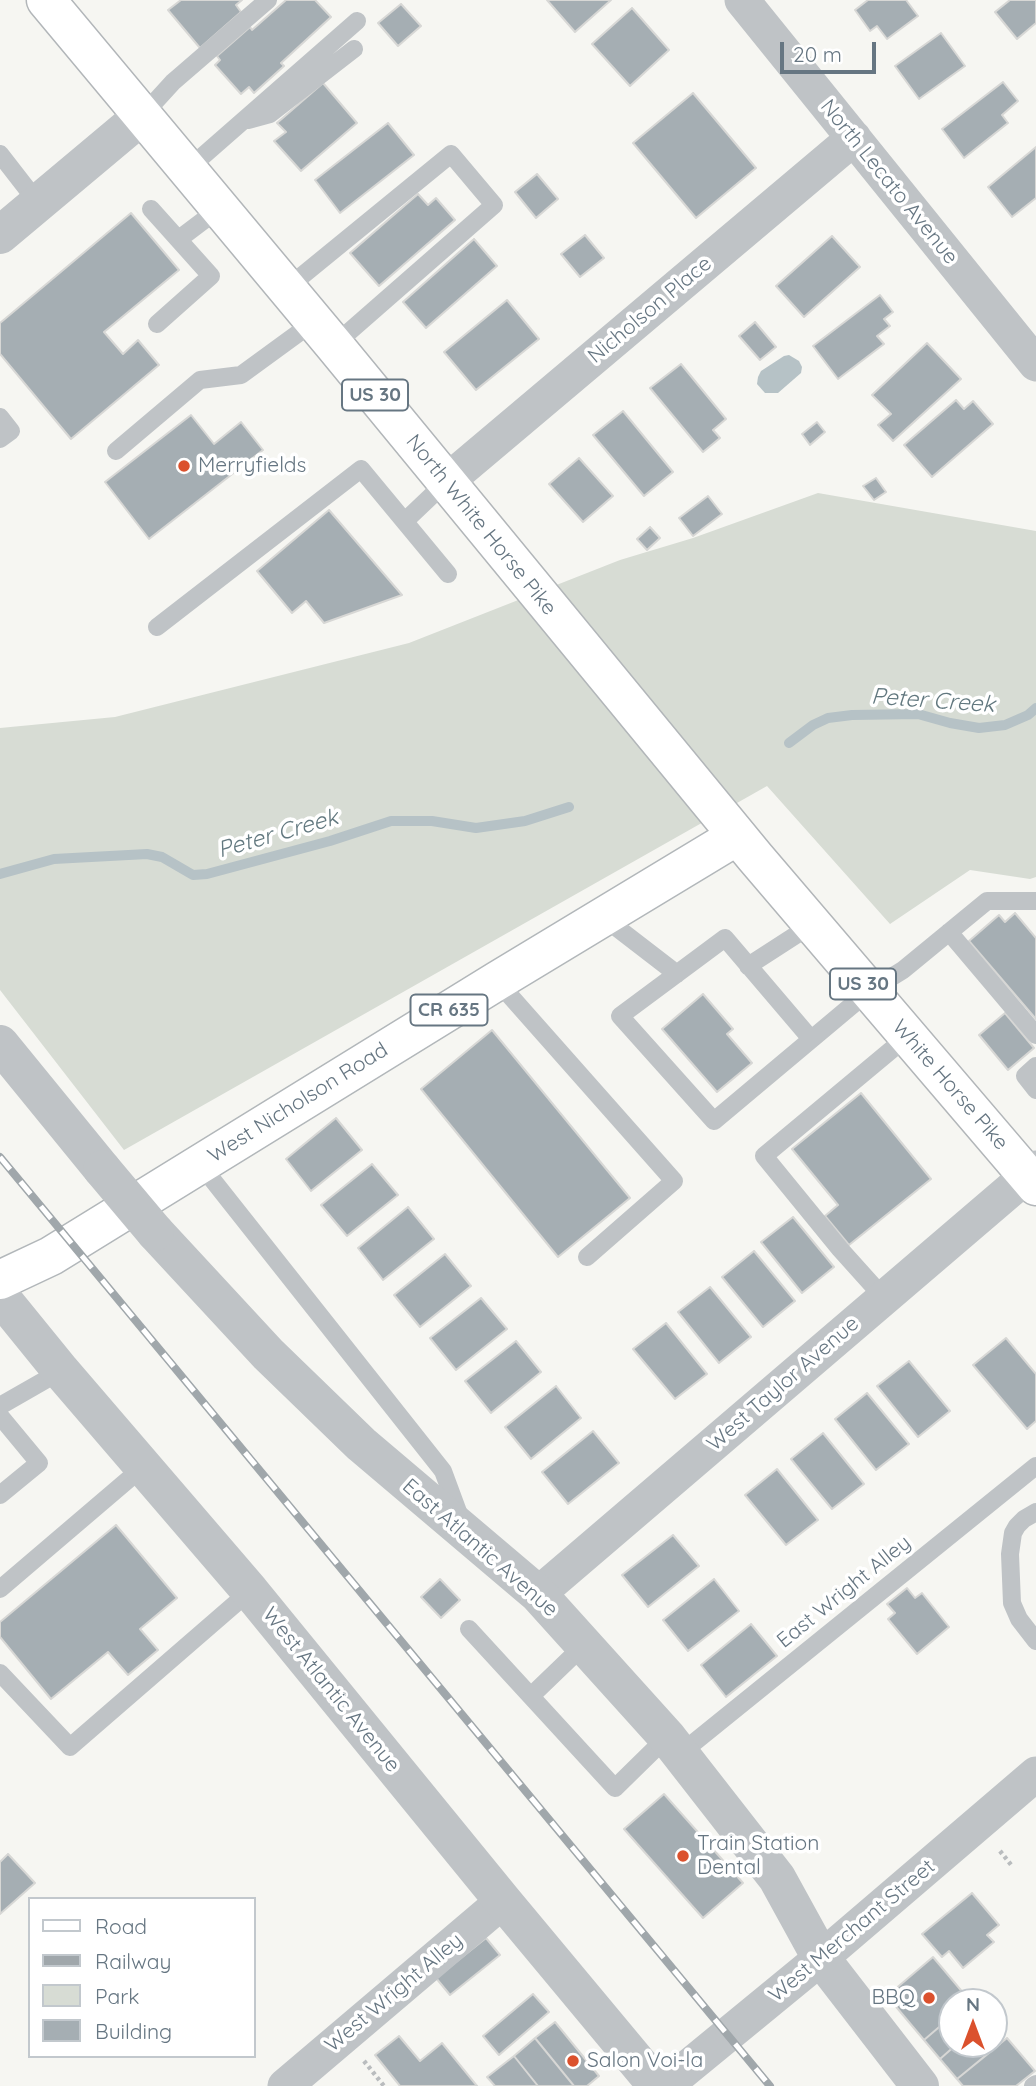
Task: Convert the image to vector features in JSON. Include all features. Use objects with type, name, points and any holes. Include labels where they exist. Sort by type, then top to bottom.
[{"type":"main road","name":"North White Horse Pike","points":[[46,0],[701,791]]},
{"type":"main road","name":"White Horse Pike","points":[[701,791],[869,991],[1033,1176]]},
{"type":"main road","name":"West Nicholson Road","points":[[0,1280],[51,1256],[737,836]]},
{"type":"street","name":"North Lecato Avenue","points":[[742,0],[1036,364]]},
{"type":"street","points":[[0,235],[142,116]]},
{"type":"street","name":"Nicholson Place","points":[[446,482],[854,138]]},
{"type":"street","name":"East Atlantic Avenue","points":[[0,1044],[155,1232],[268,1354],[361,1444],[538,1594],[674,1745],[777,1878],[821,1958],[920,2086]]},
{"type":"street","name":"West Taylor Avenue","points":[[538,1594],[884,1298],[1033,1176]]},
{"type":"street","name":"West Atlantic Avenue","points":[[0,1296],[250,1591],[657,2086]]},
{"type":"street","name":"West Merchant Street","points":[[665,2086],[821,1958],[1036,1774]]},
{"type":"street","name":"West Wright Alley","points":[[285,2086],[503,1901]]},
{"type":"lane","points":[[142,116],[173,82],[268,0]]},
{"type":"lane","points":[[188,169],[357,21]]},
{"type":"lane","points":[[241,122],[270,114],[354,49]]},
{"type":"lane","points":[[0,154],[38,203]]},
{"type":"lane","points":[[116,451],[200,380],[240,375],[324,333],[494,205],[451,154],[287,288]]},
{"type":"lane","points":[[179,239],[220,208]]},
{"type":"lane","points":[[151,209],[211,276],[157,324]]},
{"type":"lane","points":[[0,417],[11,431],[0,439]]},
{"type":"lane","points":[[157,627],[361,468],[448,574]]},
{"type":"lane","points":[[405,521],[446,482]]},
{"type":"lane","points":[[811,1039],[725,938],[620,1016],[714,1121],[869,991],[903,970],[987,901],[1036,901]]},
{"type":"lane","points":[[603,917],[677,974]]},
{"type":"lane","points":[[748,966],[813,924]]},
{"type":"lane","points":[[949,932],[1036,1035]]},
{"type":"lane","points":[[497,981],[674,1181],[587,1257]]},
{"type":"lane","points":[[884,1298],[764,1156],[908,1036]]},
{"type":"lane","points":[[1036,1066],[1025,1076],[1036,1090]]},
{"type":"lane","points":[[200,1164],[443,1471],[466,1532]]},
{"type":"lane","points":[[0,1406],[61,1371]]},
{"type":"lane","points":[[0,1416],[39,1463],[0,1495]]},
{"type":"lane","name":"East Wright Alley","points":[[531,1696],[615,1788],[1036,1466]]},
{"type":"lane","points":[[0,1589],[144,1467]]},
{"type":"lane","points":[[1036,1512],[1017,1526],[1010,1554],[1013,1602],[1019,1619],[1036,1641]]},
{"type":"lane","points":[[0,1673],[70,1747],[250,1591]]},
{"type":"lane","points":[[469,1629],[531,1696],[584,1644]]},
{"type":"path","points":[[1000,1851],[1013,1866]]},
{"type":"green space","points":[[818,493],[1036,531],[1036,877],[1030,879],[970,870],[890,924],[767,786],[124,1150],[0,990],[0,728],[115,717],[409,643],[620,560],[693,538]]},
{"type":"shaded area","points":[[789,355],[799,361],[801,373],[778,393],[765,393],[757,384],[761,371]]},
{"type":"building","points":[[181,0],[242,0],[236,5],[241,12],[200,48],[168,10]]},
{"type":"building","points":[[286,0],[315,0],[331,17],[281,63],[284,66],[254,93],[249,87],[241,94],[215,65],[220,60],[217,56]]},
{"type":"building","points":[[547,0],[611,0],[575,32]]},
{"type":"building","points":[[868,0],[906,0],[918,16],[887,39],[877,26],[870,31],[855,10]]},
{"type":"building","points":[[1010,0],[1036,0],[1036,23],[1017,39],[995,12]]},
{"type":"building","points":[[401,4],[421,26],[398,46],[378,23]]},
{"type":"building","points":[[632,8],[669,50],[630,86],[592,44]]},
{"type":"building","points":[[941,33],[965,66],[919,99],[895,66]]},
{"type":"building","points":[[1003,82],[1018,101],[1002,115],[1008,123],[964,158],[942,129]]},
{"type":"building","points":[[323,83],[357,123],[301,171],[274,141],[286,132],[277,123]]},
{"type":"building","points":[[693,93],[756,168],[696,218],[633,143]]},
{"type":"building","points":[[388,123],[414,155],[340,213],[315,180]]},
{"type":"building","points":[[1036,147],[1036,198],[1012,217],[988,187]]},
{"type":"building","points":[[537,174],[558,199],[536,218],[515,192]]},
{"type":"building","points":[[418,194],[428,205],[436,198],[455,220],[379,286],[350,253]]},
{"type":"building","points":[[131,213],[179,270],[104,332],[123,354],[138,340],[159,365],[71,439],[0,354],[0,323]]},
{"type":"building","points":[[585,235],[604,258],[580,277],[561,254]]},
{"type":"building","points":[[832,236],[860,267],[804,317],[776,286]]},
{"type":"building","points":[[474,239],[497,266],[426,328],[403,302]]},
{"type":"building","points":[[880,295],[893,312],[884,319],[890,326],[877,336],[884,344],[838,379],[813,346]]},
{"type":"building","points":[[507,300],[539,339],[476,390],[444,352]]},
{"type":"building","points":[[755,322],[776,347],[760,360],[739,336]]},
{"type":"building","points":[[927,343],[961,379],[893,441],[878,425],[891,414],[872,395]]},
{"type":"building","points":[[681,364],[726,419],[713,430],[720,438],[703,452],[650,388]]},
{"type":"building","points":[[956,400],[964,409],[973,401],[993,424],[932,477],[904,445]]},
{"type":"building","points":[[623,411],[673,472],[644,496],[593,435]]},
{"type":"building","name":"Merryfields","points":[[191,415],[214,444],[241,422],[263,450],[149,539],[105,482]]},
{"type":"building","points":[[817,422],[825,432],[810,445],[802,434]]},
{"type":"building","points":[[579,458],[613,496],[583,522],[549,484]]},
{"type":"building","points":[[876,478],[886,492],[874,500],[863,486]]},
{"type":"building","points":[[708,496],[722,514],[693,536],[679,518]]},
{"type":"building","points":[[329,510],[402,595],[324,623],[306,601],[292,613],[257,571]]},
{"type":"building","points":[[650,527],[660,538],[647,550],[637,539]]},
{"type":"building","points":[[1015,913],[1036,938],[1036,1019],[969,941],[999,915],[1005,922]]},
{"type":"building","points":[[703,994],[733,1029],[727,1034],[752,1063],[717,1092],[662,1029]]},
{"type":"building","points":[[1005,1013],[1034,1048],[1008,1070],[979,1035]]},
{"type":"building","points":[[492,1030],[630,1198],[558,1257],[421,1089]]},
{"type":"building","points":[[861,1093],[931,1179],[849,1245],[825,1216],[838,1205],[792,1149]]},
{"type":"building","points":[[336,1118],[362,1150],[311,1191],[286,1159]]},
{"type":"building","points":[[372,1164],[398,1195],[347,1236],[321,1205]]},
{"type":"building","points":[[408,1207],[434,1239],[383,1280],[358,1248]]},
{"type":"building","points":[[793,1217],[834,1267],[802,1293],[761,1242]]},
{"type":"building","points":[[754,1251],[795,1301],[763,1327],[722,1277]]},
{"type":"building","points":[[445,1254],[471,1286],[420,1327],[394,1295]]},
{"type":"building","points":[[710,1287],[751,1337],[719,1363],[678,1312]]},
{"type":"building","points":[[481,1298],[507,1329],[456,1370],[430,1338]]},
{"type":"building","points":[[666,1323],[707,1374],[675,1399],[633,1349]]},
{"type":"building","points":[[1006,1338],[1036,1374],[1036,1421],[1027,1429],[973,1365]]},
{"type":"building","points":[[516,1341],[541,1372],[491,1413],[465,1381]]},
{"type":"building","points":[[909,1361],[950,1411],[918,1437],[877,1386]]},
{"type":"building","points":[[556,1386],[581,1418],[531,1459],[505,1427]]},
{"type":"building","points":[[867,1393],[909,1444],[876,1470],[835,1419]]},
{"type":"building","points":[[593,1431],[619,1463],[568,1504],[542,1472]]},
{"type":"building","points":[[823,1433],[864,1484],[832,1509],[791,1459]]},
{"type":"building","points":[[777,1469],[818,1520],[786,1545],[745,1495]]},
{"type":"building","points":[[116,1525],[177,1598],[140,1629],[158,1650],[128,1675],[108,1652],[51,1699],[0,1637],[0,1622]]},
{"type":"building","points":[[673,1535],[699,1566],[648,1607],[622,1575]]},
{"type":"building","points":[[440,1579],[460,1600],[441,1618],[421,1597]]},
{"type":"building","points":[[714,1579],[739,1611],[688,1651],[663,1620]]},
{"type":"building","points":[[907,1588],[915,1598],[922,1593],[949,1627],[917,1654],[888,1619],[895,1613],[887,1604]]},
{"type":"building","points":[[751,1624],[777,1656],[726,1697],[701,1665]]},
{"type":"building","name":"Train Station Dental","points":[[664,1794],[743,1883],[703,1918],[624,1829]]},
{"type":"building","points":[[8,1854],[35,1883],[0,1914],[0,1862]]},
{"type":"building","points":[[972,1893],[999,1925],[987,1935],[994,1942],[963,1968],[949,1951],[942,1957],[922,1934]]},
{"type":"building","points":[[486,1938],[500,1955],[450,1995],[436,1978]]},
{"type":"building","name":"BBQ","points":[[933,1957],[959,1988],[938,1988],[938,2028],[924,2040],[887,1996]]},
{"type":"building","points":[[533,1994],[549,2012],[499,2055],[483,2036]]},
{"type":"building","points":[[555,2022],[599,2076],[587,2086],[574,2086],[535,2038]]},
{"type":"building","points":[[938,2028],[938,2057],[924,2040]]},
{"type":"building","points":[[399,2036],[420,2061],[442,2043],[477,2086],[400,2086],[375,2055]]},
{"type":"building","points":[[535,2038],[574,2086],[538,2086],[514,2056]]},
{"type":"building","points":[[1008,2039],[1035,2071],[1016,2086],[963,2086],[957,2079],[983,2058],[1008,2058]]},
{"type":"building","points":[[514,2056],[538,2086],[495,2086],[487,2077]]},
{"type":"building","points":[[941,2058],[983,2058],[957,2079]]},
{"type":"waterway","name":"Peter Creek","points":[[789,743],[813,725],[828,718],[918,714],[979,728],[1005,725],[1028,715],[1036,708]]},
{"type":"waterway","name":"Peter Creek","points":[[0,874],[54,859],[147,854],[162,857],[193,875],[207,874],[330,841],[391,821],[432,821],[476,828],[525,821],[569,807]]},
{"type":"railway","points":[[0,1157],[770,2086]]},
{"type":"place","name":"Merryfields","points":[[184,466]]},
{"type":"place","name":"Train Station Dental","points":[[683,1856]]},
{"type":"place","name":"BBQ","points":[[929,1998]]},
{"type":"place","name":"Salon Voi-la","points":[[573,2061]]}]
